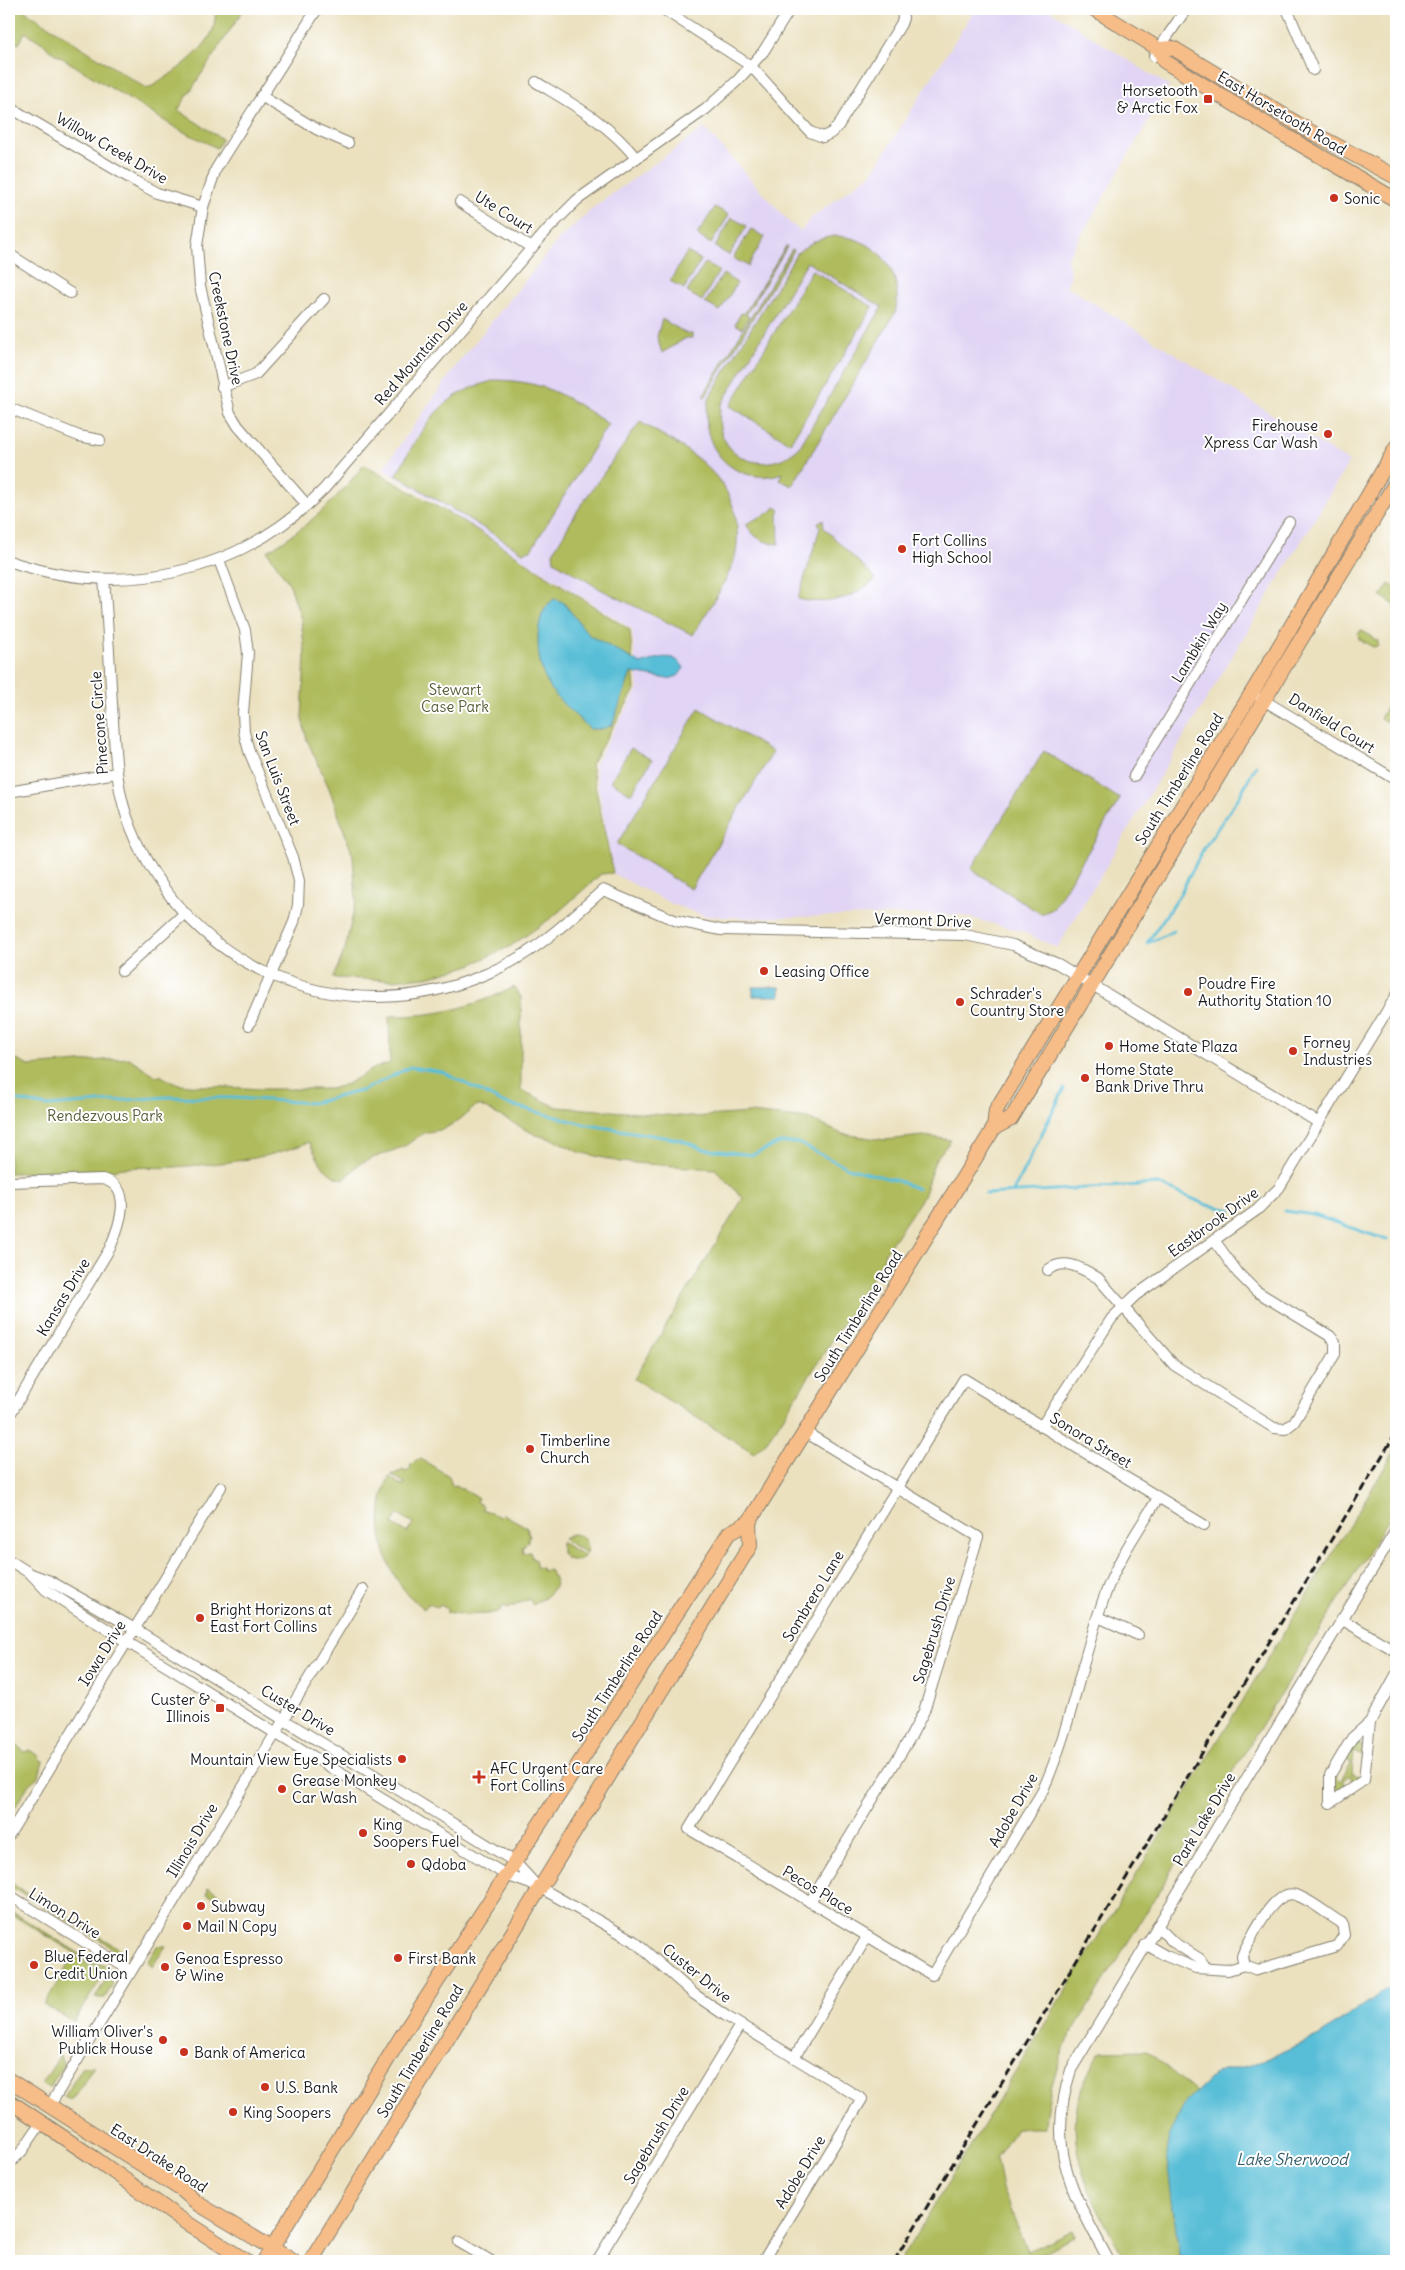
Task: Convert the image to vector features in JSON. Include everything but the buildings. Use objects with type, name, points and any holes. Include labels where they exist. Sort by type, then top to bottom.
[{"type":"main road","name":"East Horsetooth Road","points":[[1094,9],[1156,52],[1164,61],[1395,200]]},
{"type":"main road","name":"East Horsetooth Road","points":[[1156,52],[1173,48],[1311,132],[1396,178]]},
{"type":"main road","name":"South Timberline Road","points":[[264,2261],[403,2034],[728,1533],[749,1522],[994,1128],[996,1110],[1251,694],[1396,448]]},
{"type":"main road","name":"South Timberline Road","points":[[994,1128],[1011,1119],[1396,482]]},
{"type":"main road","name":"South Timberline Road","points":[[310,2261],[750,1546],[749,1522]]},
{"type":"main road","name":"East Drake Road","points":[[9,2080],[293,2261]]},
{"type":"main road","points":[[9,2092],[39,2111],[49,2107]]},
{"type":"main road","points":[[9,2101],[176,2216],[246,2261]]},
{"type":"street","name":"Creekstone Drive","points":[[307,505],[238,426],[230,413],[222,387],[200,286],[197,246],[203,206],[216,169],[318,9]]},
{"type":"street","points":[[663,9],[751,66],[810,132],[823,137],[831,133],[838,126],[900,24],[903,11]]},
{"type":"street","name":"Red Mountain Drive","points":[[9,561],[65,576],[104,579],[182,571],[219,560],[258,541],[307,505],[532,248],[577,200],[706,109],[763,52],[790,9]]},
{"type":"street","points":[[1156,52],[1186,9]]},
{"type":"street","points":[[1287,9],[1313,70]]},
{"type":"street","points":[[536,82],[604,124],[636,158]]},
{"type":"street","points":[[261,96],[318,130],[348,143]]},
{"type":"street","name":"Willow Creek Drive","points":[[9,107],[157,193],[203,206]]},
{"type":"street","name":"Ute Court","points":[[460,202],[532,248]]},
{"type":"street","points":[[9,254],[70,293]]},
{"type":"street","points":[[222,387],[256,374],[324,299]]},
{"type":"street","points":[[9,408],[79,436],[100,440]]},
{"type":"street","name":"Lambkin Way","points":[[1134,776],[1289,522]]},
{"type":"street","name":"San Luis Street","points":[[219,560],[246,630],[248,653],[243,713],[244,732],[249,751],[293,857],[299,881],[298,905],[294,922],[249,1025]]},
{"type":"street","name":"Pinecone Circle","points":[[104,579],[116,773],[126,814],[140,847],[154,872],[186,913],[222,946],[271,976],[327,993],[357,998],[398,996],[442,989],[486,974],[532,951],[562,928],[604,890]]},
{"type":"street","name":"Danfield Court","points":[[1251,694],[1396,780]]},
{"type":"street","points":[[9,792],[116,773]]},
{"type":"street","name":"Vermont Drive","points":[[604,890],[677,921],[721,930],[965,935],[992,939],[1038,954],[1319,1123]]},
{"type":"street","points":[[122,971],[186,913]]},
{"type":"street","name":"Eastbrook Drive","points":[[1041,1427],[1102,1330],[1124,1306],[1269,1200],[1279,1188],[1396,996]]},
{"type":"street","name":"Kansas Drive","points":[[9,1182],[102,1179],[113,1183],[118,1188],[122,1203],[117,1232],[110,1248],[9,1416]]},
{"type":"street","points":[[1048,1270],[1059,1264],[1065,1264],[1086,1271],[1107,1286],[1174,1365],[1190,1377],[1274,1428],[1285,1429],[1294,1422],[1335,1354],[1335,1342],[1330,1336],[1256,1291],[1238,1273],[1214,1240]]},
{"type":"street","name":"Sonora Street","points":[[964,1379],[1204,1525]]},
{"type":"street","name":"Sombrero Lane","points":[[689,1829],[964,1379]]},
{"type":"street","name":"Sagebrush Drive","points":[[805,1432],[978,1537],[924,1711],[910,1738],[810,1902]]},
{"type":"street","name":"Iowa Drive","points":[[9,1834],[221,1487]]},
{"type":"street","name":"Adobe Drive","points":[[932,1975],[1042,1792],[1055,1760],[1098,1617],[1120,1562],[1158,1498]]},
{"type":"street","name":"Park Lake Drive","points":[[1110,2261],[1077,2202],[1068,2177],[1060,2132],[1062,2106],[1071,2070],[1145,1944],[1396,1530]]},
{"type":"street","name":"Custer Drive","points":[[9,1560],[31,1574],[50,1581],[135,1629],[284,1719],[515,1862],[539,1887]]},
{"type":"street","name":"Custer Drive","points":[[31,1574],[46,1590],[127,1642],[506,1875],[539,1887],[634,1941],[694,1994],[862,2099]]},
{"type":"street","name":"Illinois Drive","points":[[49,2107],[363,1589]]},
{"type":"street","points":[[1098,1617],[1138,1635]]},
{"type":"street","points":[[1341,1619],[1396,1651]]},
{"type":"street","points":[[1370,1722],[1364,1780],[1330,1803],[1330,1775],[1352,1738],[1370,1722],[1396,1675]]},
{"type":"street","name":"Pecos Place","points":[[689,1829],[932,1975]]},
{"type":"street","name":"Limon Drive","points":[[9,1895],[131,1971]]},
{"type":"street","points":[[1145,1944],[1179,1962],[1196,1968],[1206,1967],[1228,1970],[1244,1965],[1257,1970],[1332,1948],[1342,1941],[1344,1930],[1342,1924],[1296,1895],[1282,1896],[1274,1901],[1244,1950],[1242,1956],[1244,1965]]},
{"type":"street","points":[[1157,1926],[1173,1942],[1200,1959],[1206,1967]]},
{"type":"street","points":[[794,2058],[868,1937]]},
{"type":"street","name":"Sagebrush Drive","points":[[597,2261],[740,2024]]},
{"type":"street","name":"Adobe Drive","points":[[763,2261],[862,2099]]},
{"type":"street","points":[[9,2164],[22,2151],[41,2123]]},
{"type":"street","points":[[459,2242],[491,2261]]},
{"type":"shaded area","name":"Fort Collins High School","points":[[975,9],[1048,9],[1169,86],[1067,259],[1071,276],[1066,286],[1349,462],[1057,948],[1021,931],[959,915],[920,914],[752,918],[705,916],[672,904],[614,874],[594,765],[638,689],[632,629],[383,469],[459,362],[559,239],[593,208],[704,128],[791,224],[801,231],[810,219],[872,173]]},
{"type":"green space","points":[[9,9],[22,9],[147,89],[174,72],[200,49],[213,30],[216,9],[244,9],[178,110],[222,139],[217,148],[176,128],[49,50],[44,44],[25,32],[19,44],[9,39]]},
{"type":"green space","points":[[715,207],[729,215],[711,244],[697,235]]},
{"type":"green space","points":[[732,218],[747,226],[729,255],[715,247]]},
{"type":"green space","points":[[751,229],[765,237],[748,266],[733,258]]},
{"type":"green space","points":[[837,236],[852,238],[865,243],[885,260],[896,284],[895,313],[792,486],[780,480],[783,473],[765,476],[748,474],[734,468],[722,458],[713,446],[708,431],[706,414],[710,396],[797,253],[816,241]],"holes":[[[807,262],[882,307],[799,448],[785,458],[770,462],[755,462],[742,457],[731,449],[723,437],[719,422],[721,405]]]},
{"type":"green space","points":[[786,246],[746,315],[749,317],[742,328],[735,324],[741,313],[744,314]]},
{"type":"green space","points":[[792,249],[794,250],[705,397],[703,396]]},
{"type":"green space","points":[[687,252],[701,260],[684,289],[670,281]]},
{"type":"green space","points":[[705,263],[719,271],[702,301],[687,292]]},
{"type":"green space","points":[[812,270],[873,307],[790,443],[730,406]]},
{"type":"green space","points":[[723,274],[737,283],[720,311],[705,303]]},
{"type":"green space","points":[[662,319],[687,334],[692,334],[692,338],[686,338],[662,353],[657,337]]},
{"type":"green space","points":[[496,380],[513,381],[543,387],[568,398],[608,424],[531,550],[523,552],[396,475],[415,441],[434,414],[459,394]]},
{"type":"green space","points":[[640,422],[673,441],[703,463],[716,476],[726,491],[733,508],[737,537],[733,563],[718,594],[693,635],[600,589],[554,561],[553,552],[581,505]]},
{"type":"green space","name":"Stewart Case Park","points":[[364,465],[471,526],[630,630],[635,690],[591,764],[613,873],[601,874],[554,916],[511,946],[468,966],[427,977],[392,980],[333,978],[345,949],[356,900],[353,856],[329,788],[307,740],[302,718],[305,654],[301,619],[290,585],[267,551],[320,513]]},
{"type":"green space","points":[[775,507],[780,510],[778,514],[779,544],[760,539],[752,533],[746,524],[772,511]]},
{"type":"green space","points":[[823,520],[824,528],[876,579],[859,592],[840,599],[819,602],[798,599],[820,528],[818,522]]},
{"type":"green space","points":[[1389,584],[1396,588],[1396,606],[1381,596]]},
{"type":"green space","points":[[1361,630],[1378,641],[1378,646],[1373,647],[1359,639],[1358,634]]},
{"type":"green space","points":[[1396,690],[1396,708],[1386,722],[1380,718]]},
{"type":"green space","points":[[699,708],[773,752],[691,889],[617,844]]},
{"type":"green space","points":[[631,748],[652,760],[631,794],[610,781]]},
{"type":"green space","points":[[1044,751],[1120,799],[1053,909],[1041,914],[971,869]]},
{"type":"green space","name":"Rendezvous Park","points":[[514,987],[521,997],[521,1090],[557,1107],[692,1117],[749,1113],[810,1119],[842,1134],[885,1140],[923,1136],[951,1140],[935,1160],[923,1197],[884,1254],[883,1261],[776,1428],[766,1442],[754,1453],[634,1379],[743,1198],[715,1169],[620,1162],[579,1152],[555,1140],[536,1135],[481,1106],[476,1106],[444,1129],[423,1133],[405,1146],[360,1163],[345,1179],[332,1175],[322,1166],[309,1142],[259,1157],[208,1164],[112,1170],[9,1173],[9,1056],[29,1066],[129,1058],[158,1077],[160,1075],[173,1083],[188,1085],[262,1089],[330,1089],[347,1084],[375,1068],[390,1063],[389,1016],[438,1013],[484,1000]]},
{"type":"green space","points":[[1396,1449],[1396,1507],[1067,2041],[1055,2073],[1045,2128],[1016,2128],[996,2159],[1002,2189],[1028,2251],[1072,2230],[1075,2237],[1024,2261],[900,2261]]},
{"type":"green space","points":[[421,1459],[449,1476],[452,1486],[456,1485],[478,1498],[476,1502],[483,1506],[482,1509],[500,1517],[503,1514],[527,1527],[530,1537],[525,1546],[522,1547],[523,1553],[530,1552],[532,1559],[535,1559],[537,1568],[541,1568],[542,1571],[550,1569],[556,1585],[547,1596],[533,1605],[529,1599],[507,1609],[506,1606],[500,1608],[501,1611],[488,1614],[466,1615],[446,1612],[448,1609],[440,1605],[438,1608],[428,1603],[424,1609],[410,1597],[390,1567],[384,1549],[380,1513],[389,1477],[403,1486],[405,1483],[391,1475],[411,1469],[410,1466],[416,1460]],"holes":[[[398,1514],[413,1523],[407,1533],[392,1524]]]},
{"type":"green space","points":[[571,1534],[579,1535],[584,1539],[587,1545],[586,1553],[563,1539]]},
{"type":"green space","points":[[561,1542],[585,1556],[577,1561],[567,1559],[561,1552]]},
{"type":"green space","points":[[9,1740],[25,1752],[29,1750],[40,1756],[39,1759],[43,1761],[39,1776],[29,1784],[9,1817]]},
{"type":"green space","points":[[1357,1743],[1363,1745],[1363,1755],[1354,1752],[1352,1773],[1360,1777],[1353,1784],[1350,1775],[1343,1780],[1345,1789],[1339,1790],[1335,1787],[1333,1779],[1335,1776],[1340,1782],[1351,1763],[1346,1757]]},
{"type":"green space","points":[[9,1882],[120,1949],[120,1951],[117,1954],[104,1942],[9,1886]]},
{"type":"green space","points":[[208,1887],[231,1902],[229,1906],[207,1894]]},
{"type":"green space","points":[[9,1910],[93,1962],[109,1967],[106,1972],[9,1913]]},
{"type":"green space","points":[[157,1946],[166,1946],[152,1967],[148,1961]]},
{"type":"green space","points":[[74,1955],[104,1974],[74,2022],[44,2005]]},
{"type":"green space","points":[[106,1979],[112,1981],[112,1985],[105,1998],[95,1998]]},
{"type":"green space","points":[[1146,2050],[1196,2092],[1185,2103],[1167,2153],[1180,2261],[1126,2261],[1093,2198],[1084,2177],[1078,2155],[1075,2132],[1077,2109],[1083,2085],[1095,2059],[1101,2051]]},
{"type":"green space","points":[[60,2055],[64,2065],[49,2088],[42,2084]]},
{"type":"green space","points":[[94,2066],[74,2098],[70,2100],[64,2097],[82,2068]]},
{"type":"water","points":[[554,599],[563,602],[589,635],[641,664],[664,657],[675,659],[684,668],[678,676],[668,679],[631,673],[612,725],[602,729],[590,729],[551,689],[541,667],[538,636],[539,625],[544,611]]},
{"type":"water","points":[[753,987],[780,987],[780,996],[753,996]]},
{"type":"water","name":"Lake Sherwood","points":[[1396,1983],[1396,2261],[1180,2261],[1166,2153],[1169,2137],[1185,2103],[1216,2073],[1262,2061],[1319,2036]]},
{"type":"waterway","points":[[1147,943],[1179,896],[1204,848],[1239,797],[1256,765]]},
{"type":"waterway","points":[[1150,942],[1174,931]]},
{"type":"waterway","points":[[9,1099],[47,1106],[166,1097],[235,1098],[313,1103],[364,1090],[410,1067],[443,1072],[503,1103],[583,1124],[681,1140],[703,1149],[752,1155],[780,1143],[798,1143],[848,1168],[898,1181],[918,1189]]},
{"type":"waterway","points":[[1013,1192],[1064,1089]]},
{"type":"waterway","points":[[986,1194],[1158,1184],[1207,1205],[1232,1210]]},
{"type":"waterway","points":[[1285,1211],[1314,1215],[1387,1240]]},
{"type":"railway","points":[[894,2261],[1396,1433]]},
{"type":"place","name":"Horsetooth & Arctic Fox","points":[[1208,99]]},
{"type":"place","name":"Sonic","points":[[1334,198]]},
{"type":"place","name":"Firehouse Xpress Car Wash","points":[[1328,434]]},
{"type":"place","name":"Fort Collins High School","points":[[902,549]]},
{"type":"place","name":"Leasing Office","points":[[764,971]]},
{"type":"place","name":"Poudre Fire Authority Station 10","points":[[1188,992]]},
{"type":"place","name":"Schrader's Country Store","points":[[960,1002]]},
{"type":"place","name":"Home State Plaza","points":[[1109,1046]]},
{"type":"place","name":"Forney Industries","points":[[1293,1051]]},
{"type":"place","name":"Home State Bank Drive Thru","points":[[1085,1078]]},
{"type":"place","name":"Timberline Church","points":[[530,1449]]},
{"type":"place","name":"Bright Horizons at East Fort Collins","points":[[200,1618]]},
{"type":"place","name":"Custer & Illinois","points":[[220,1708]]},
{"type":"place","name":"Mountain View Eye Specialists","points":[[402,1759]]},
{"type":"place","name":"AFC Urgent Care Fort Collins","points":[[479,1777]]},
{"type":"place","name":"Grease Monkey Car Wash","points":[[282,1789]]},
{"type":"place","name":"King Soopers Fuel","points":[[363,1833]]},
{"type":"place","name":"Qdoba","points":[[411,1864]]},
{"type":"place","name":"Subway","points":[[201,1906]]},
{"type":"place","name":"Mail N Copy","points":[[187,1926]]},
{"type":"place","name":"First Bank","points":[[398,1958]]},
{"type":"place","name":"Blue Federal Credit Union","points":[[34,1965]]},
{"type":"place","name":"Genoa Espresso & Wine","points":[[165,1967]]},
{"type":"place","name":"William Oliver's Publick House","points":[[163,2040]]},
{"type":"place","name":"Bank of America","points":[[184,2052]]},
{"type":"place","name":"U.S. Bank","points":[[265,2087]]},
{"type":"place","name":"King Soopers","points":[[233,2112]]}]
